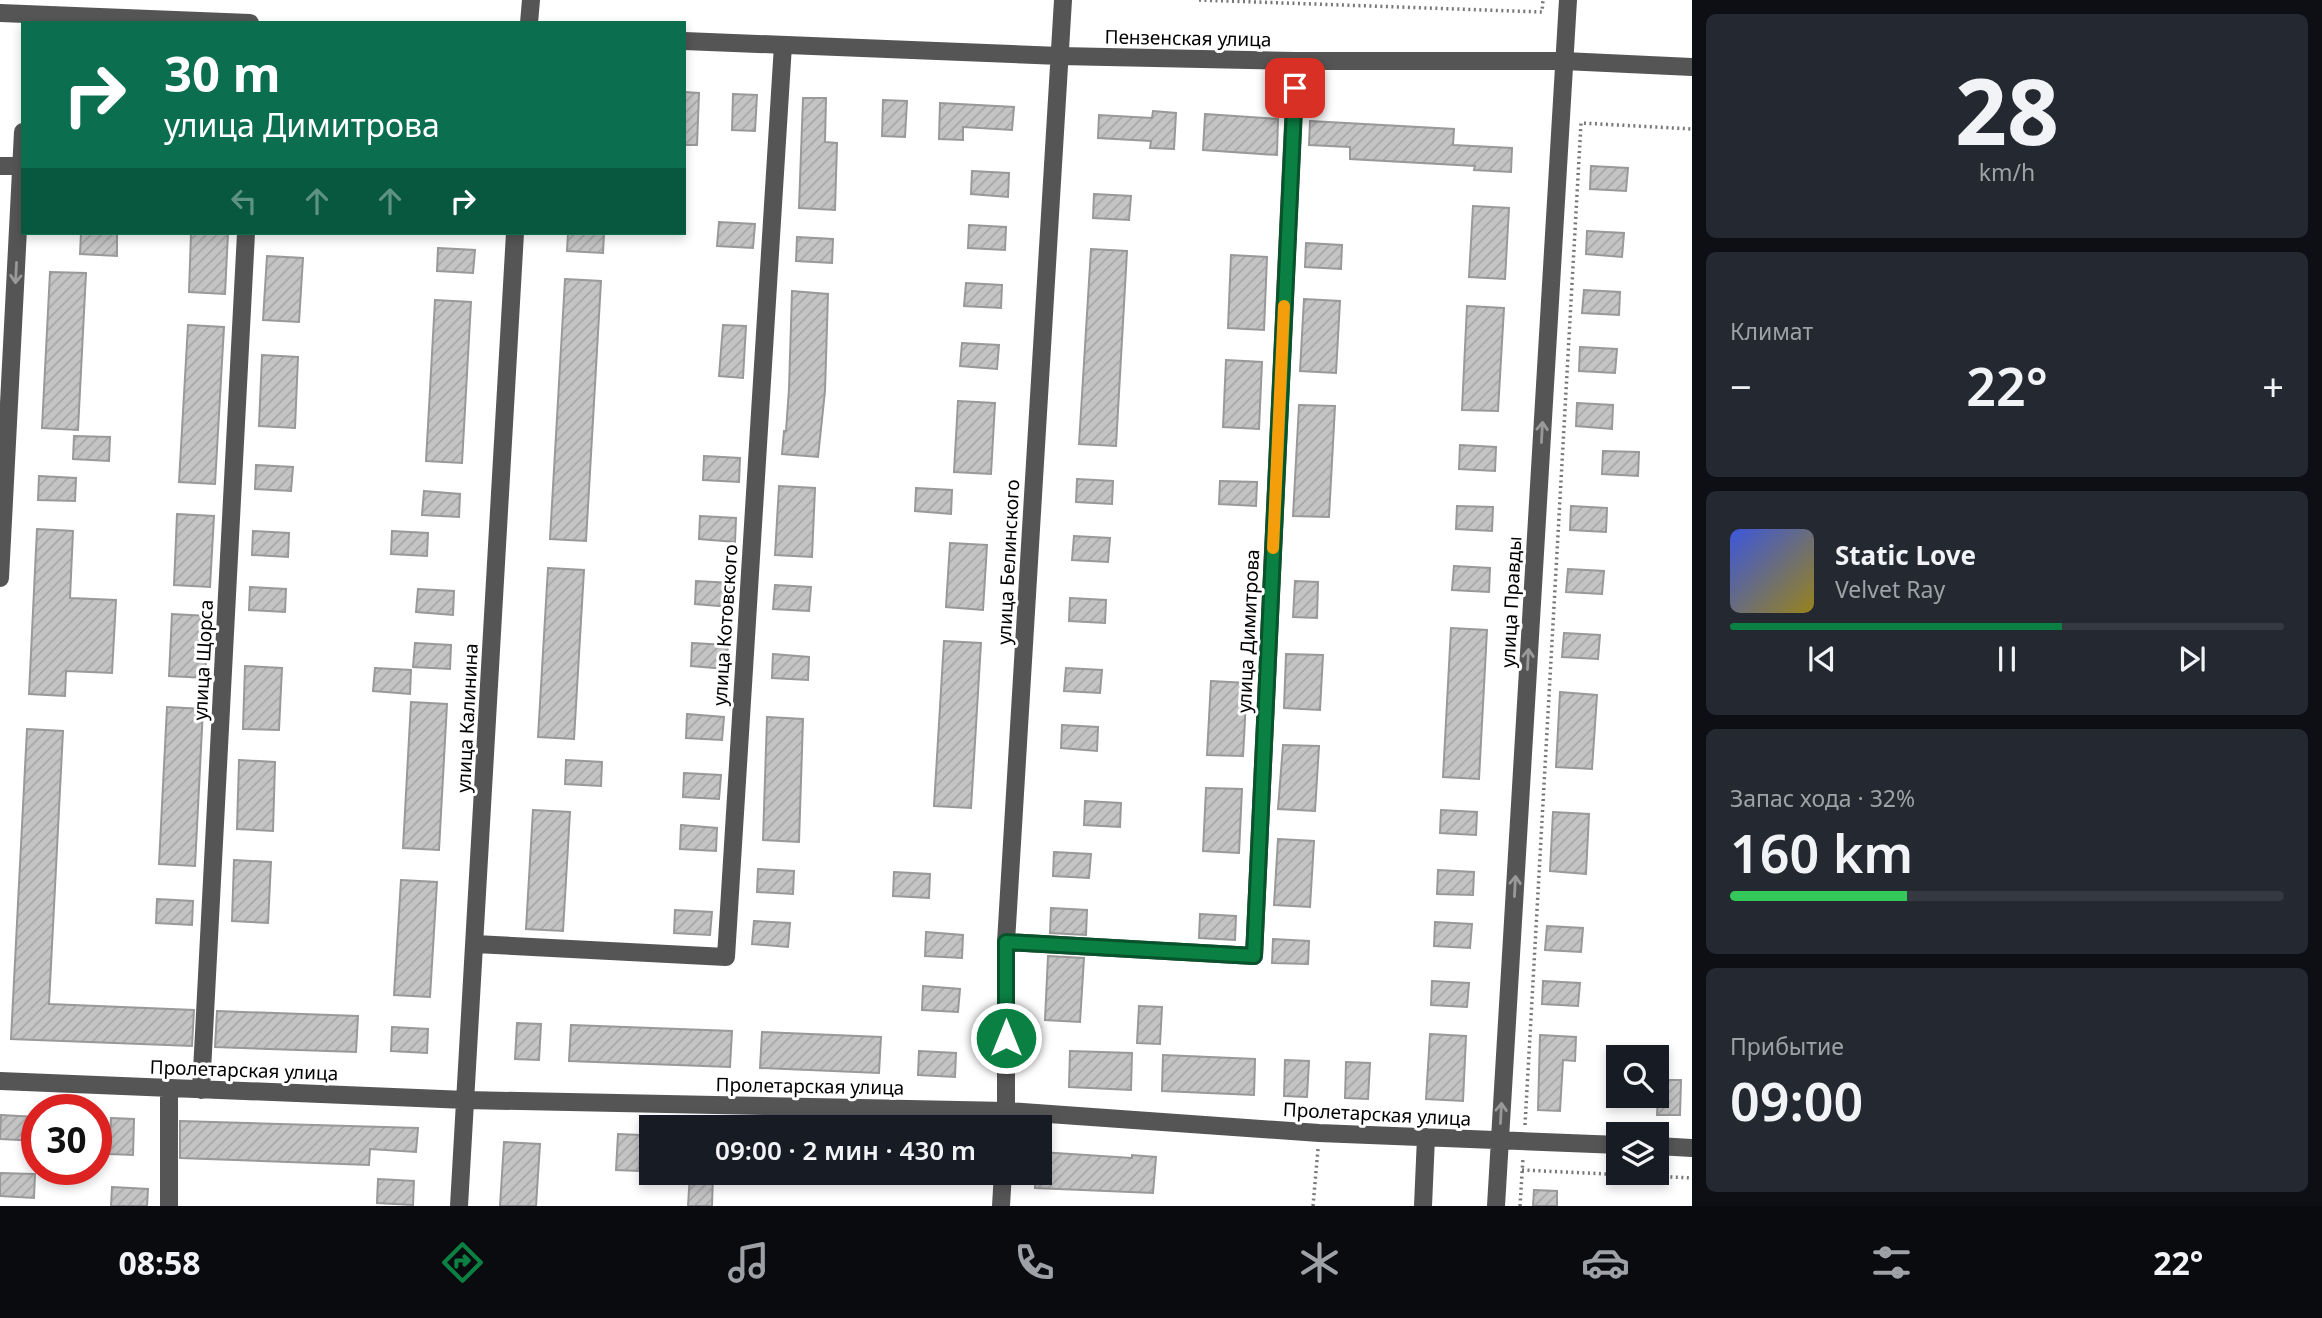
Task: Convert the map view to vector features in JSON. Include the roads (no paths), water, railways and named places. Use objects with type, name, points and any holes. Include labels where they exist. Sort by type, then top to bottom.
[{"type":"street","points":[[529,21],[531,0]]},
{"type":"street","name":"улица Белинского","points":[[1007,1115],[1006,942],[1063,0]]},
{"type":"street","name":"улица Правды","points":[[1496,1206],[1567,0]]},
{"type":"street","points":[[0,13],[29,12],[210,21]]},
{"type":"street","name":"Пензенская улица","points":[[686,41],[1059,56],[1296,61],[1564,61],[1692,67]]},
{"type":"street","name":"улица Котовского","points":[[475,944],[726,957],[783,45]]},
{"type":"street","name":"улица Димитрова","points":[[1006,942],[1254,956],[1296,61]]},
{"type":"street","points":[[0,166],[21,166],[0,578]]},
{"type":"street","name":"улица Щорса","points":[[201,1090],[246,235]]},
{"type":"street","name":"улица Калинина","points":[[459,1206],[515,235]]},
{"type":"street","name":"Пролетарская улица","points":[[0,1081],[893,1115]]},
{"type":"street","points":[[169,1088],[170,1206]]},
{"type":"street","name":"Пролетарская улица","points":[[1052,1121],[1606,1144]]},
{"type":"street","points":[[1423,1206],[1426,1138]]},
{"type":"street","points":[[1669,1147],[1692,1148]]},
{"type":"street","points":[[1001,1206],[1002,1185]]}]
